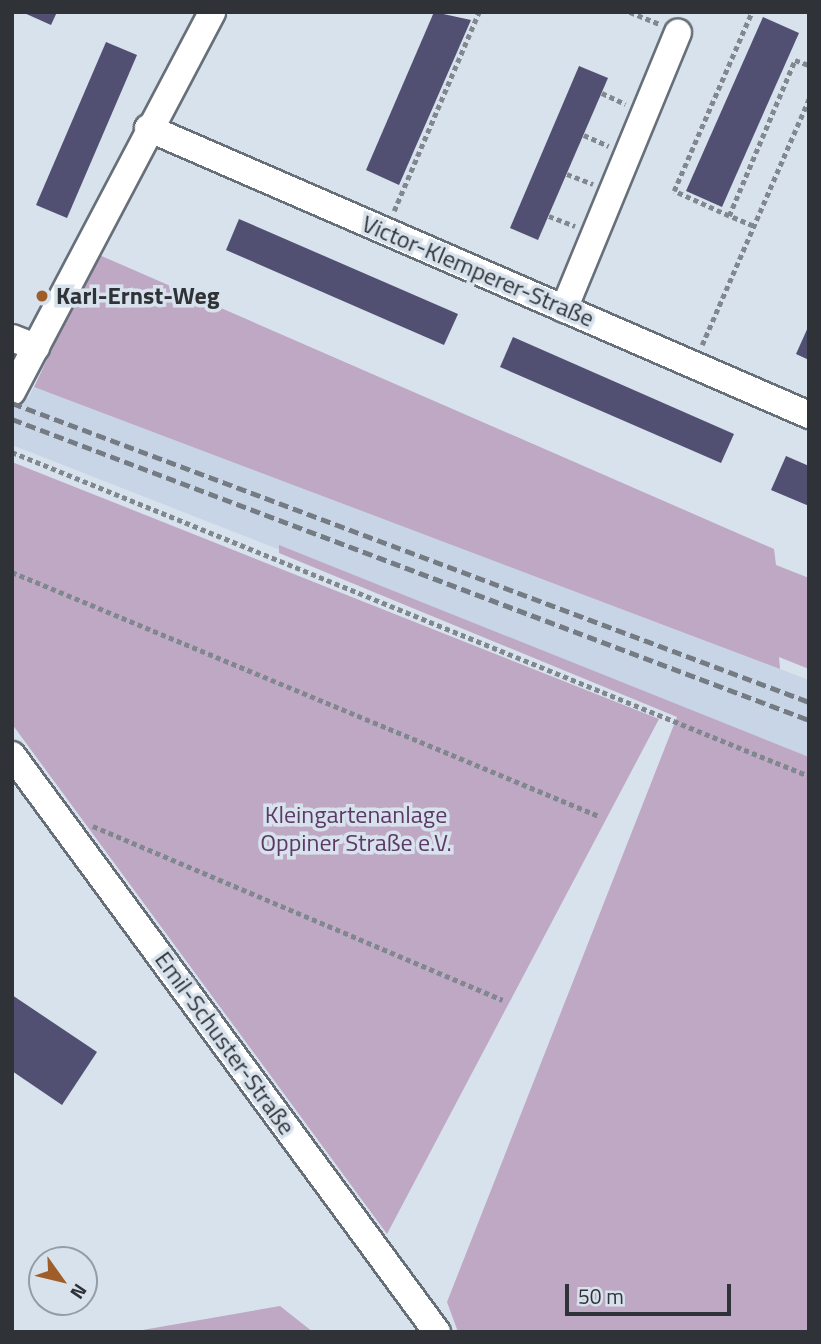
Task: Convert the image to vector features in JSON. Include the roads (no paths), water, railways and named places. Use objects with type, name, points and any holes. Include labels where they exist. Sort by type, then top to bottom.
[{"type":"street","points":[[12,392],[24,342],[212,12]]},
{"type":"street","points":[[564,309],[678,33]]},
{"type":"street","name":"Victor-Klemperer-Straße","points":[[148,128],[809,415]]},
{"type":"street","name":"Emil-Schuster-Straße","points":[[12,755],[437,1332]]},
{"type":"railway","points":[[12,403],[809,702]]},
{"type":"railway","points":[[12,419],[809,720]]},
{"type":"place","name":"Karl-Ernst-Weg","points":[[42,296]]},
{"type":"park label","name":"Kleingartenanlage Oppiner Straße e.V.","points":[[356,829]]}]
